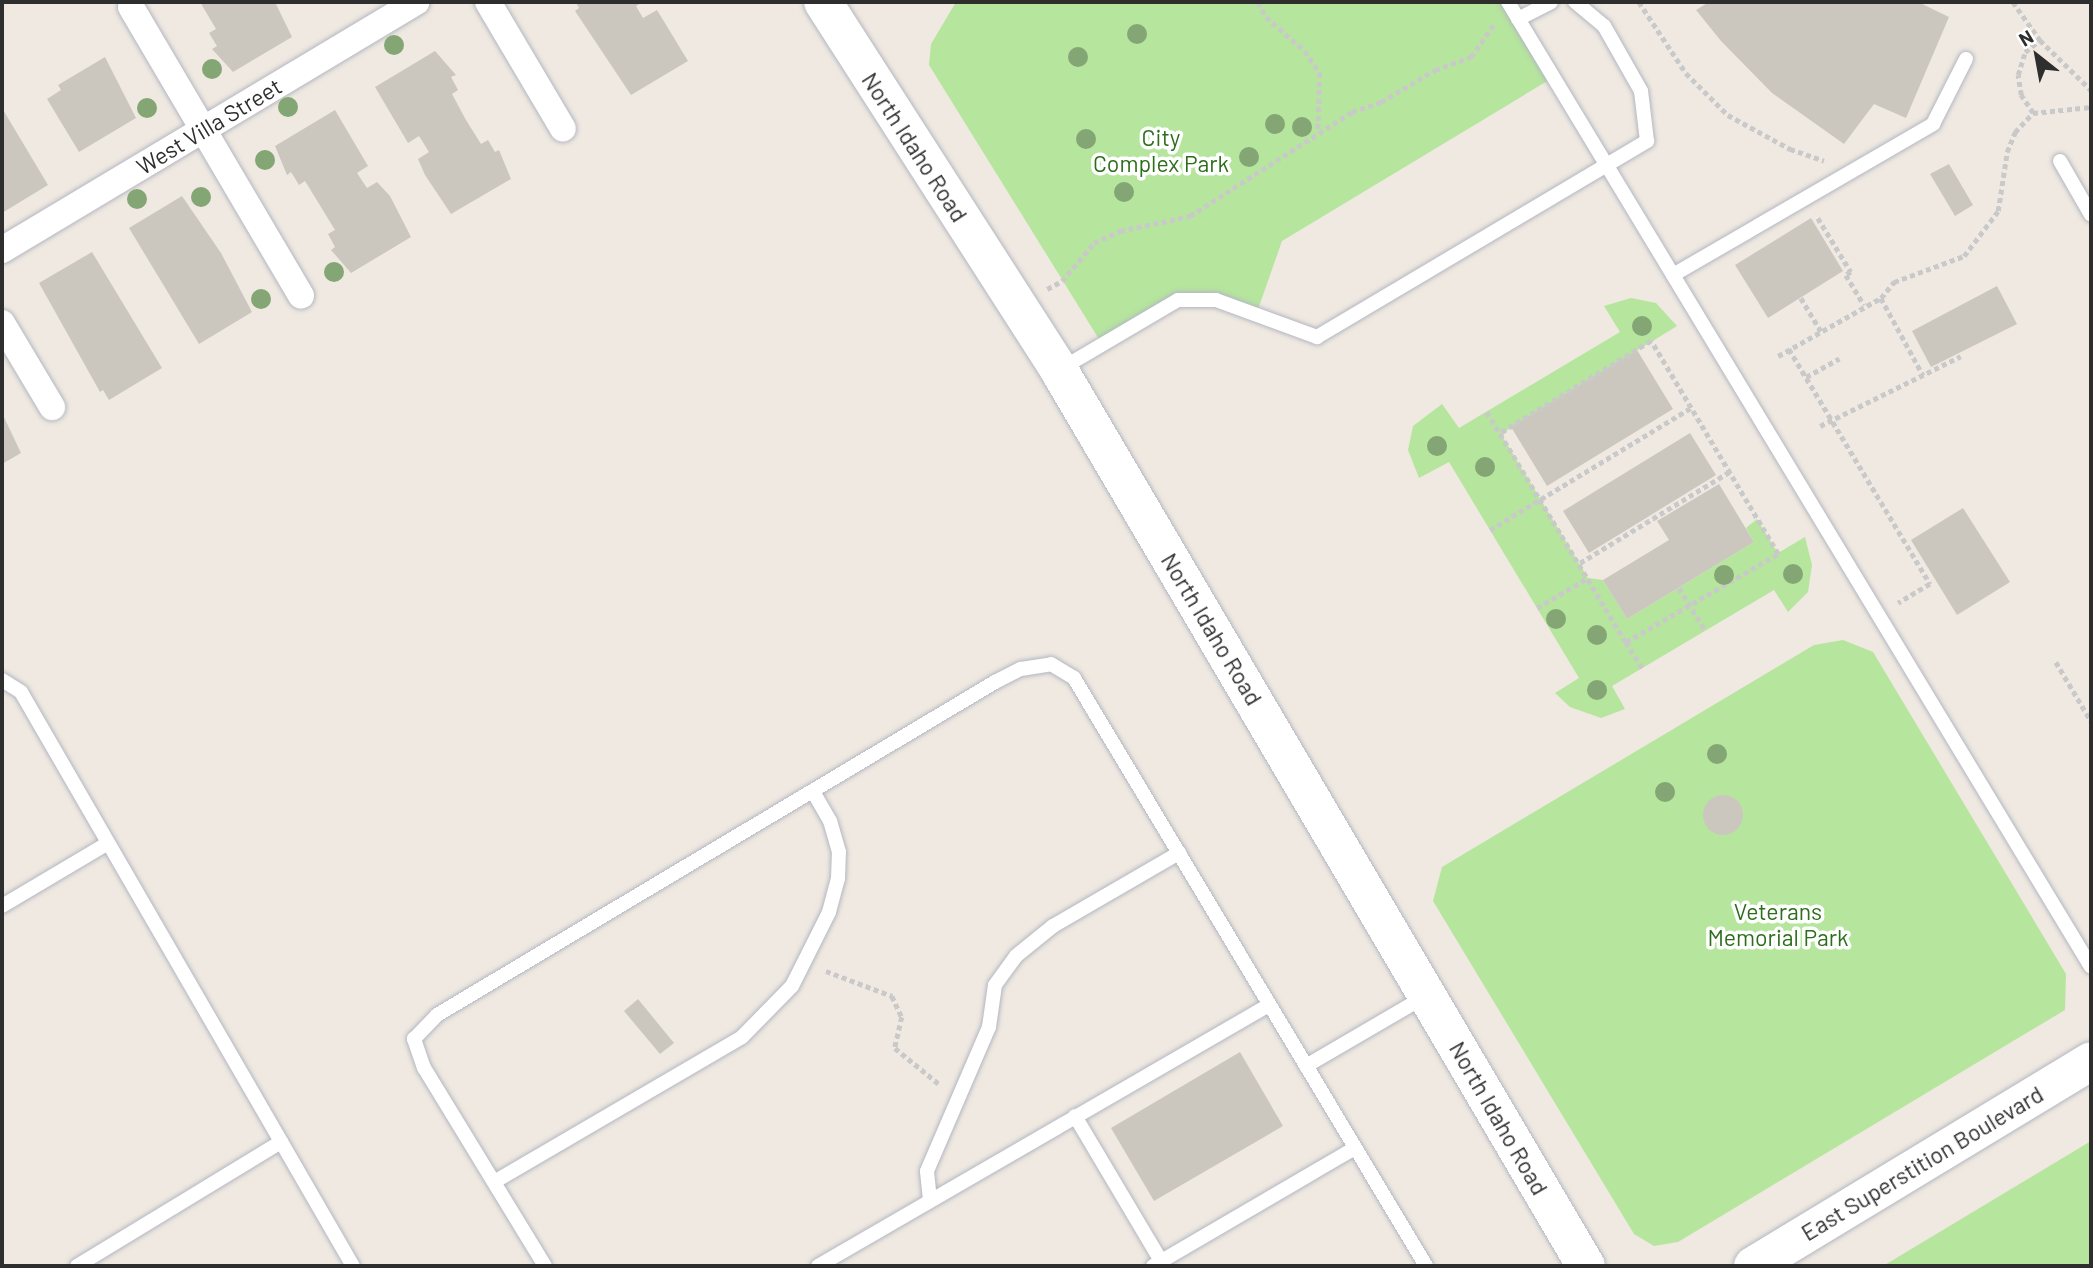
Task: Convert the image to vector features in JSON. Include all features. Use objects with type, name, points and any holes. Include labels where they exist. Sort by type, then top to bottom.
[{"type":"street","name":"West Villa Street","points":[[2,250],[416,2]]},
{"type":"street","points":[[488,2],[563,130]]},
{"type":"street","name":"North Idaho Road","points":[[823,2],[1059,370],[1586,1266]]},
{"type":"street","points":[[131,7],[301,296]]},
{"type":"street","points":[[2,323],[52,407]]},
{"type":"street","name":"East Superstition Boulevard","points":[[1753,1266],[2091,1061]]},
{"type":"lane","points":[[1508,2],[2091,967]]},
{"type":"lane","points":[[1518,19],[1550,2]]},
{"type":"lane","points":[[1059,370],[1178,300],[1216,300],[1317,338],[1647,141],[1641,91],[1604,26],[1575,2]]},
{"type":"lane","points":[[1673,275],[1848,170],[1933,124],[1966,59]]},
{"type":"lane","points":[[2060,161],[2091,215]]},
{"type":"lane","points":[[545,1266],[424,1068],[414,1039],[437,1016],[995,682],[1021,669],[1051,664],[1074,678],[1426,1266]]},
{"type":"lane","points":[[2,680],[21,692],[353,1266]]},
{"type":"lane","points":[[494,1182],[742,1037],[792,986],[829,912],[838,879],[839,852],[830,821],[813,791]]},
{"type":"lane","points":[[2,906],[108,843]]},
{"type":"lane","points":[[930,1200],[927,1171],[961,1102],[989,1027],[995,985],[1016,956],[1053,926],[1179,853]]},
{"type":"lane","points":[[1306,1066],[1428,995]]},
{"type":"lane","points":[[818,1266],[1269,1005]]},
{"type":"lane","points":[[1075,1116],[1157,1264],[1355,1148]]},
{"type":"lane","points":[[76,1266],[281,1142]]},
{"type":"path","points":[[1258,2],[1266,16],[1306,51],[1320,73],[1322,102],[1318,133]]},
{"type":"path","points":[[1019,304],[1062,281],[1094,243],[1120,230],[1190,216],[1243,187],[1318,133],[1435,70],[1471,57],[1508,2]]},
{"type":"path","points":[[1639,2],[1686,73],[1728,115],[1790,149],[1848,170]]},
{"type":"path","points":[[2013,2],[2040,40],[2091,90]]},
{"type":"path","points":[[2033,113],[2021,95],[2018,75],[2025,52],[2040,40]]},
{"type":"path","points":[[1778,356],[1864,305],[1881,298],[1894,282],[1964,256],[1998,211],[2007,152],[2015,132],[2033,113],[2091,107]]},
{"type":"path","points":[[1805,197],[1851,272],[1846,275],[1864,305]]},
{"type":"path","points":[[1801,298],[1821,331]]},
{"type":"path","points":[[1881,298],[1923,375]]},
{"type":"path","points":[[1501,433],[1651,341],[1778,554],[1626,642]]},
{"type":"path","points":[[1789,349],[1930,584],[1878,615]]},
{"type":"path","points":[[1820,426],[1961,356]]},
{"type":"path","points":[[1806,377],[1839,359]]},
{"type":"path","points":[[1490,530],[1691,408]]},
{"type":"path","points":[[1487,412],[1642,668]]},
{"type":"path","points":[[1580,563],[1729,472]]},
{"type":"path","points":[[1537,608],[1588,578]]},
{"type":"path","points":[[1679,588],[1705,631]]},
{"type":"path","points":[[2056,662],[2091,721]]},
{"type":"path","points":[[830,972],[892,996],[902,1017],[895,1048],[961,1102]]},
{"type":"green space","name":"City Complex Park","points":[[956,2],[1508,2],[1554,77],[1282,241],[1256,315],[1178,300],[1102,344],[929,65],[931,44]]},
{"type":"green space","points":[[1631,298],[1656,303],[1677,326],[1501,434],[1588,578],[1603,580],[1627,619],[1754,542],[1746,528],[1757,519],[1778,553],[1805,537],[1812,565],[1808,592],[1788,612],[1774,590],[1612,686],[1625,709],[1601,718],[1570,707],[1555,693],[1579,678],[1449,462],[1419,478],[1408,450],[1413,426],[1442,404],[1459,428],[1620,332],[1604,306]]},
{"type":"green space","name":"Veterans Memorial Park","points":[[1843,640],[1873,652],[2066,974],[2065,1010],[1678,1242],[1654,1246],[1634,1234],[1433,901],[1442,867],[1814,645]]},
{"type":"green space","points":[[2091,1141],[2091,1266],[1883,1266]]},
{"type":"building","points":[[200,2],[275,2],[292,37],[233,72],[212,49],[217,46],[209,33],[216,29]]},
{"type":"building","points":[[570,2],[643,2],[636,6],[643,18],[657,10],[688,61],[631,95],[575,11],[579,8],[576,3]]},
{"type":"building","points":[[1709,2],[1918,2],[1949,17],[1906,118],[1874,104],[1844,144],[1772,93],[1721,41],[1696,10]]},
{"type":"building","points":[[435,51],[456,75],[451,77],[458,90],[452,94],[466,120],[481,144],[488,140],[495,152],[499,150],[511,179],[451,214],[425,175],[418,159],[429,152],[419,136],[408,143],[375,87]]},
{"type":"building","points":[[105,57],[136,118],[79,152],[47,99],[61,90],[58,85]]},
{"type":"building","points":[[2,108],[48,185],[2,213]]},
{"type":"building","points":[[335,110],[368,166],[357,173],[367,188],[377,182],[390,196],[411,237],[351,273],[331,250],[335,247],[328,234],[335,230],[305,181],[299,185],[291,172],[287,175],[275,146]]},
{"type":"building","points":[[1949,164],[1973,205],[1955,216],[1930,174]]},
{"type":"building","points":[[182,196],[221,253],[252,312],[199,344],[129,228]]},
{"type":"building","points":[[1811,218],[1843,271],[1768,318],[1735,265]]},
{"type":"building","points":[[92,252],[162,368],[109,400],[103,390],[100,392],[39,283]]},
{"type":"building","points":[[1997,286],[2017,324],[1931,367],[1912,331]]},
{"type":"building","points":[[1637,350],[1673,409],[1547,486],[1511,427]]},
{"type":"building","points":[[2,413],[21,453],[2,464]]},
{"type":"building","points":[[1690,433],[1716,475],[1589,553],[1563,511]]},
{"type":"building","points":[[1719,484],[1754,542],[1627,619],[1603,580],[1669,540],[1657,521]]},
{"type":"building","points":[[1963,508],[2010,582],[1957,615],[1911,540]]},
{"type":"building","points":[[1723,795],[1737,801],[1743,815],[1737,829],[1723,835],[1709,829],[1703,815],[1709,801]]},
{"type":"building","points":[[638,999],[674,1043],[660,1054],[624,1011]]},
{"type":"building","points":[[1240,1052],[1283,1126],[1154,1201],[1111,1128]]}]
